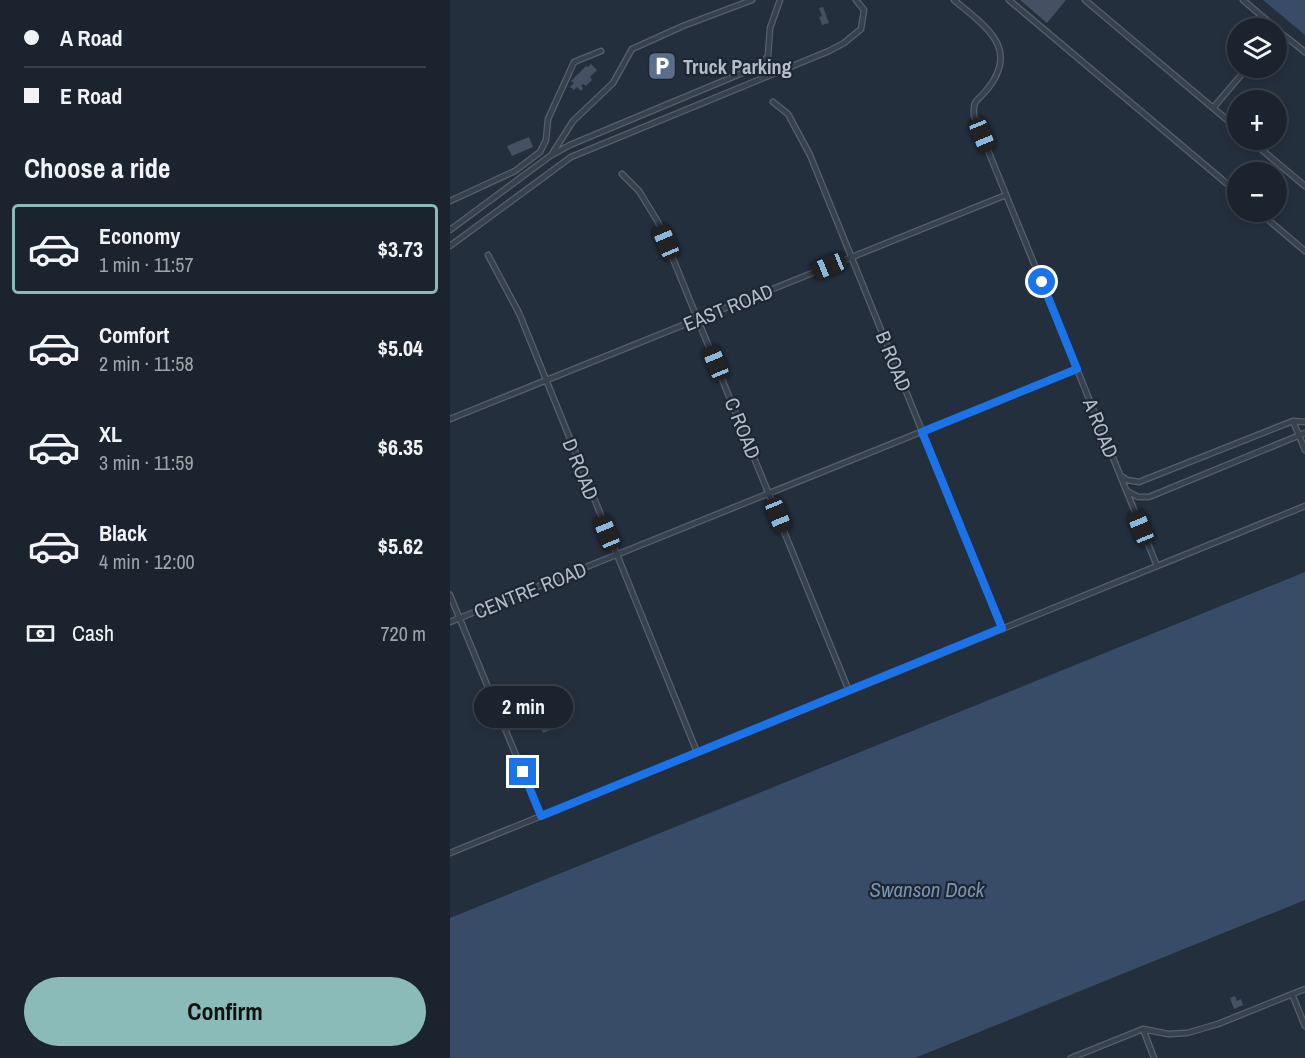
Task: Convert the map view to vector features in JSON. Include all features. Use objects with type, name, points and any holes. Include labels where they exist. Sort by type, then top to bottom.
[{"type":"lane","points":[[550,156],[573,121],[613,83],[632,49],[683,26],[752,0]]},
{"type":"lane","points":[[450,230],[550,156],[759,66],[768,56],[770,28],[780,0]]},
{"type":"lane","points":[[450,246],[571,157],[770,76],[844,43],[861,29],[864,10],[856,0]]},
{"type":"lane","name":"A ROAD","points":[[954,0],[998,40],[1001,57],[996,74],[984,92],[976,98],[974,116],[1156,566]]},
{"type":"lane","points":[[1009,0],[1227,185]]},
{"type":"lane","points":[[1085,0],[1227,120]]},
{"type":"lane","points":[[1242,0],[1263,18]]},
{"type":"lane","points":[[1287,38],[1305,52]]},
{"type":"lane","points":[[450,201],[515,171],[540,152],[546,140],[548,119],[574,62],[601,51]]},
{"type":"lane","points":[[1213,108],[1238,78]]},
{"type":"lane","name":"B ROAD","points":[[774,102],[788,114],[799,133],[1002,628]]},
{"type":"lane","points":[[1262,150],[1305,186]]},
{"type":"lane","name":"C ROAD","points":[[622,174],[639,191],[658,222],[849,691]]},
{"type":"lane","name":"EAST ROAD","points":[[450,419],[1006,195]]},
{"type":"lane","points":[[1271,222],[1305,251]]},
{"type":"lane","name":"D ROAD","points":[[488,255],[519,313],[697,752]]},
{"type":"lane","name":"CENTRE ROAD","points":[[450,622],[1077,369]]},
{"type":"lane","points":[[1119,474],[1127,480],[1142,481],[1293,421],[1305,422]]},
{"type":"lane","points":[[1293,421],[1302,434],[1305,450]]},
{"type":"lane","points":[[1126,489],[1138,497],[1149,497],[1302,434]]},
{"type":"lane","points":[[450,853],[1305,506]]},
{"type":"lane","points":[[450,595],[541,816]]},
{"type":"lane","points":[[1071,1058],[1143,1029],[1168,1034],[1187,1033],[1218,1024],[1305,989]]},
{"type":"lane","points":[[1292,994],[1305,1026]]},
{"type":"lane","points":[[1143,1029],[1154,1058]]},
{"type":"water","points":[[1263,0],[1305,0],[1305,35]]},
{"type":"water","name":"Swanson Dock","points":[[1305,572],[1305,900],[915,1058],[450,1058],[450,918]]},
{"type":"building","points":[[1020,0],[1066,0],[1047,23]]},
{"type":"building","points":[[823,7],[829,23],[822,25],[819,8]]},
{"type":"building","points":[[591,64],[597,70],[590,77],[592,80],[586,86],[583,84],[581,86],[583,88],[581,91],[577,87],[574,90],[570,87],[574,83],[571,81]]},
{"type":"building","points":[[529,137],[533,147],[512,156],[507,146]]},
{"type":"building","points":[[542,697],[555,728],[543,733],[530,702]]},
{"type":"building","points":[[1235,996],[1237,1001],[1241,999],[1243,1005],[1234,1009],[1230,998]]},
{"type":"place","name":"Truck Parking","points":[[662,66]]},
{"type":"route","points":[[523,772],[541,816],[1002,628],[922,432],[1077,369],[1042,282]]}]
